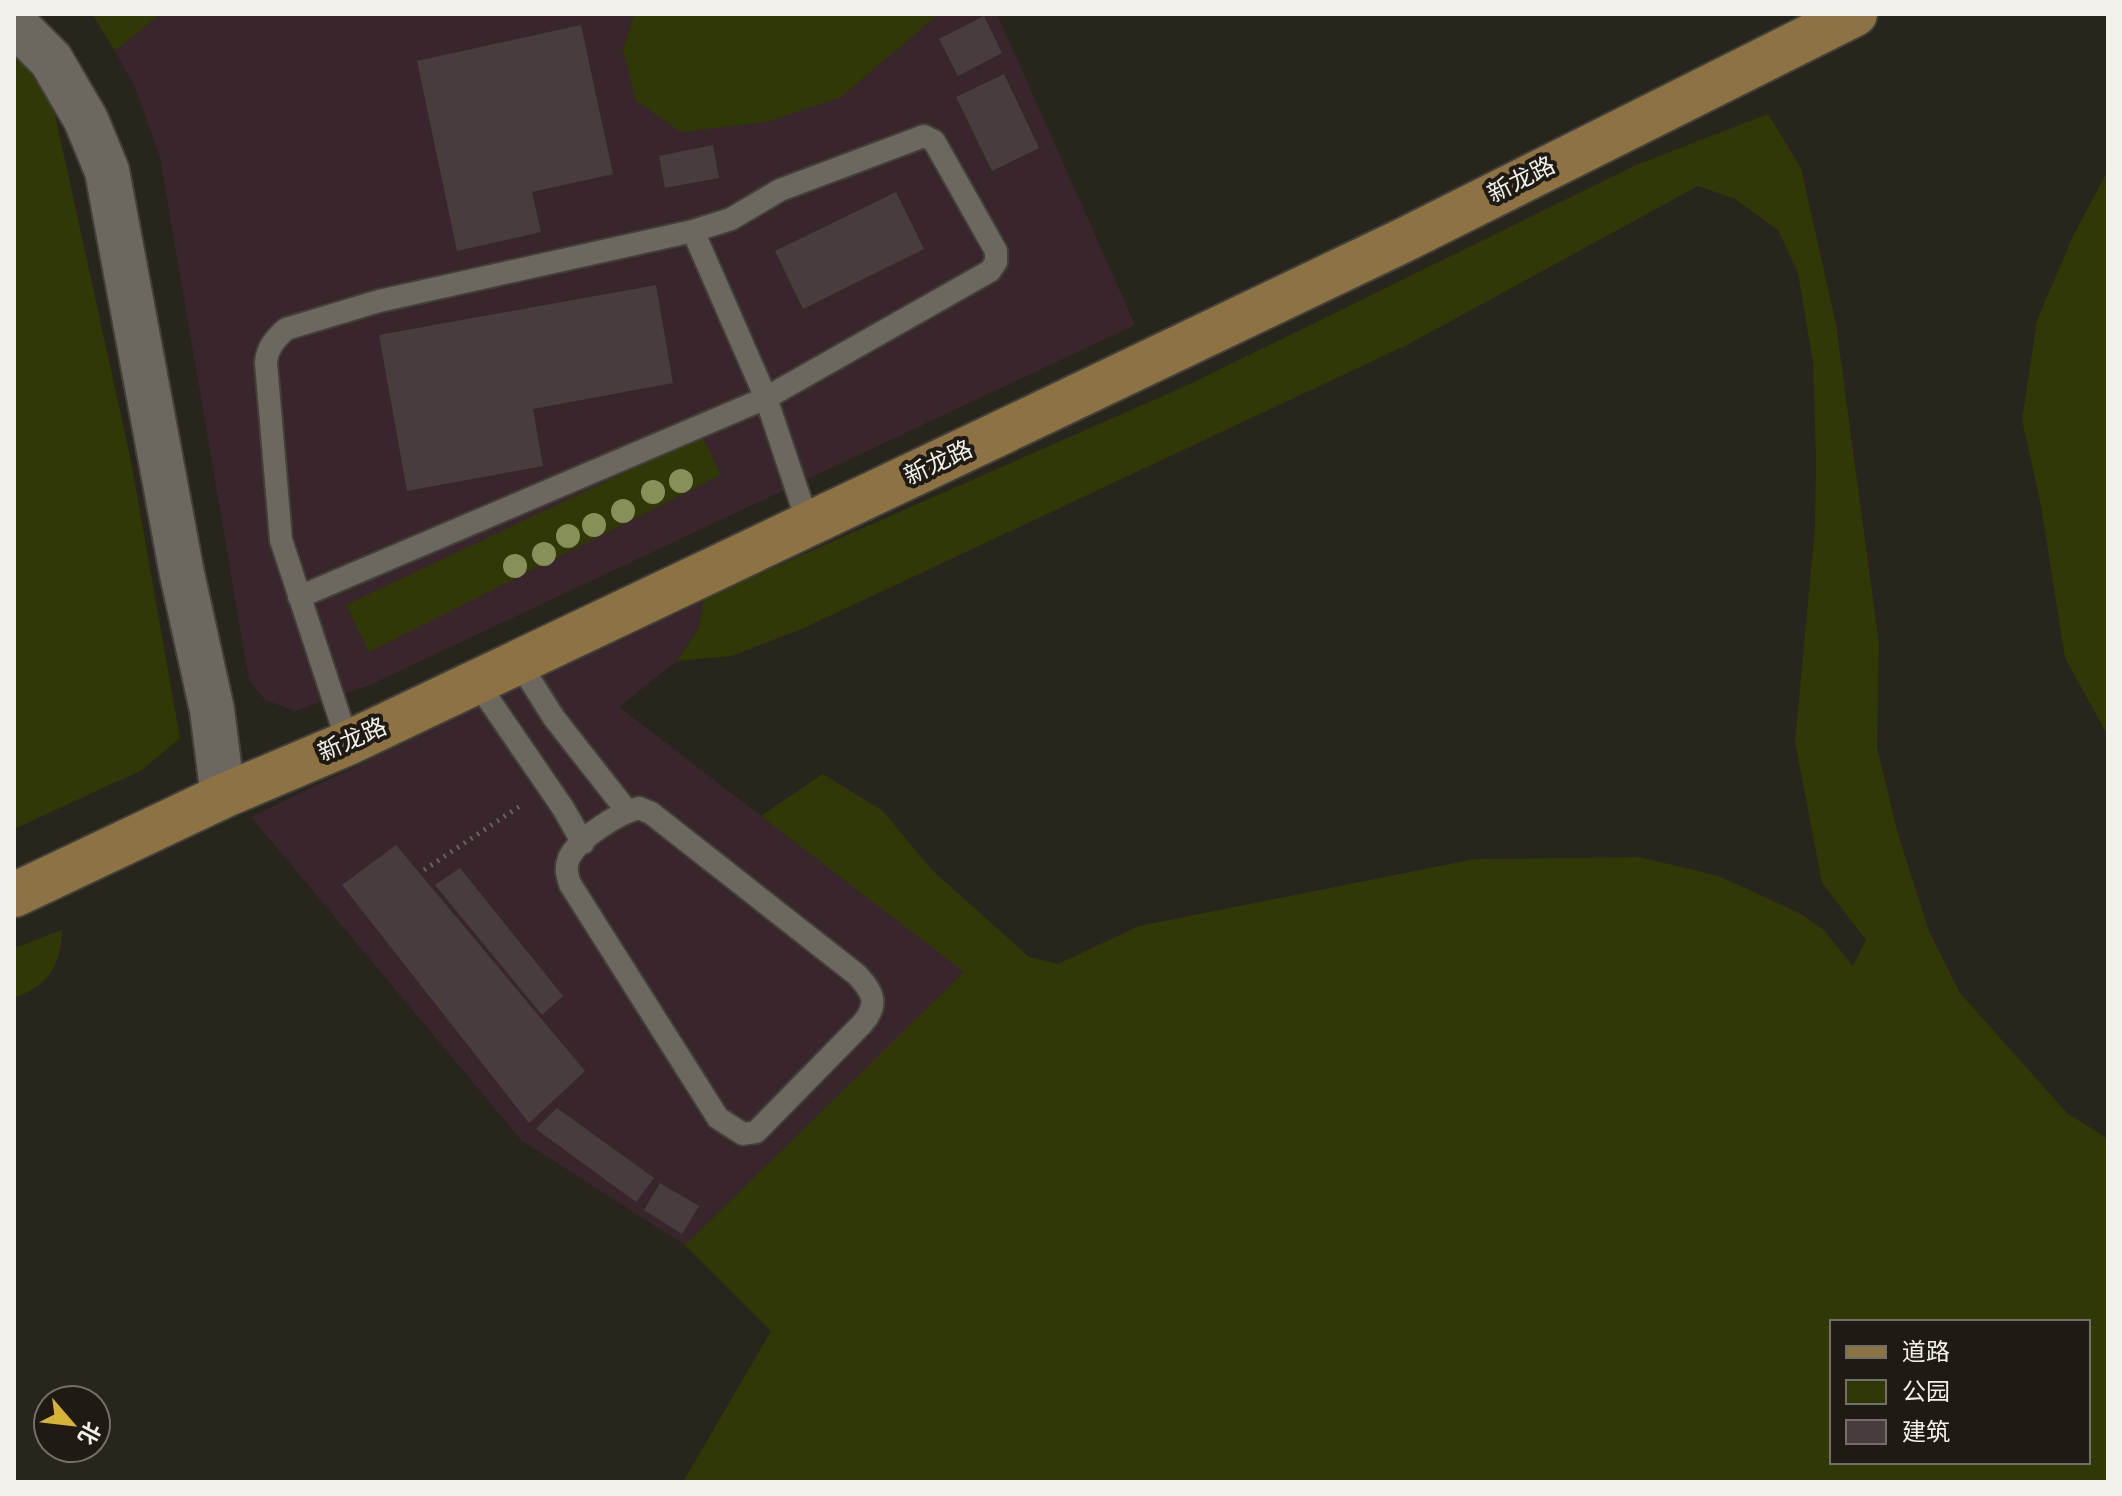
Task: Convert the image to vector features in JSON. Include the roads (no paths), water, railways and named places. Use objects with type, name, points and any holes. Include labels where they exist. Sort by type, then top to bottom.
[{"type":"main road","name":"新龙路","points":[[14,878],[518,661],[1817,14]]},
{"type":"main road","name":"新龙路","points":[[346,734],[806,515],[1402,241],[1855,14]]},
{"type":"main road","name":"新龙路","points":[[14,895],[223,788]]},
{"type":"street","points":[[14,23],[51,60],[86,120],[107,171],[182,574],[212,710],[223,788]]},
{"type":"lane","points":[[299,597],[766,398],[990,271],[996,262],[996,251],[934,141],[924,136],[780,190],[731,219],[693,231],[379,301],[286,329],[267,352],[266,363],[281,540],[299,597],[346,734]]},
{"type":"lane","points":[[693,231],[766,398],[806,515]]},
{"type":"lane","points":[[518,661],[554,718],[627,811]]},
{"type":"lane","points":[[476,681],[583,843]]},
{"type":"lane","points":[[639,808],[651,813],[856,974],[867,985],[874,1000],[873,1012],[756,1132],[743,1134],[718,1118],[570,884],[566,871],[570,857],[583,843],[627,811],[639,808]]}]
